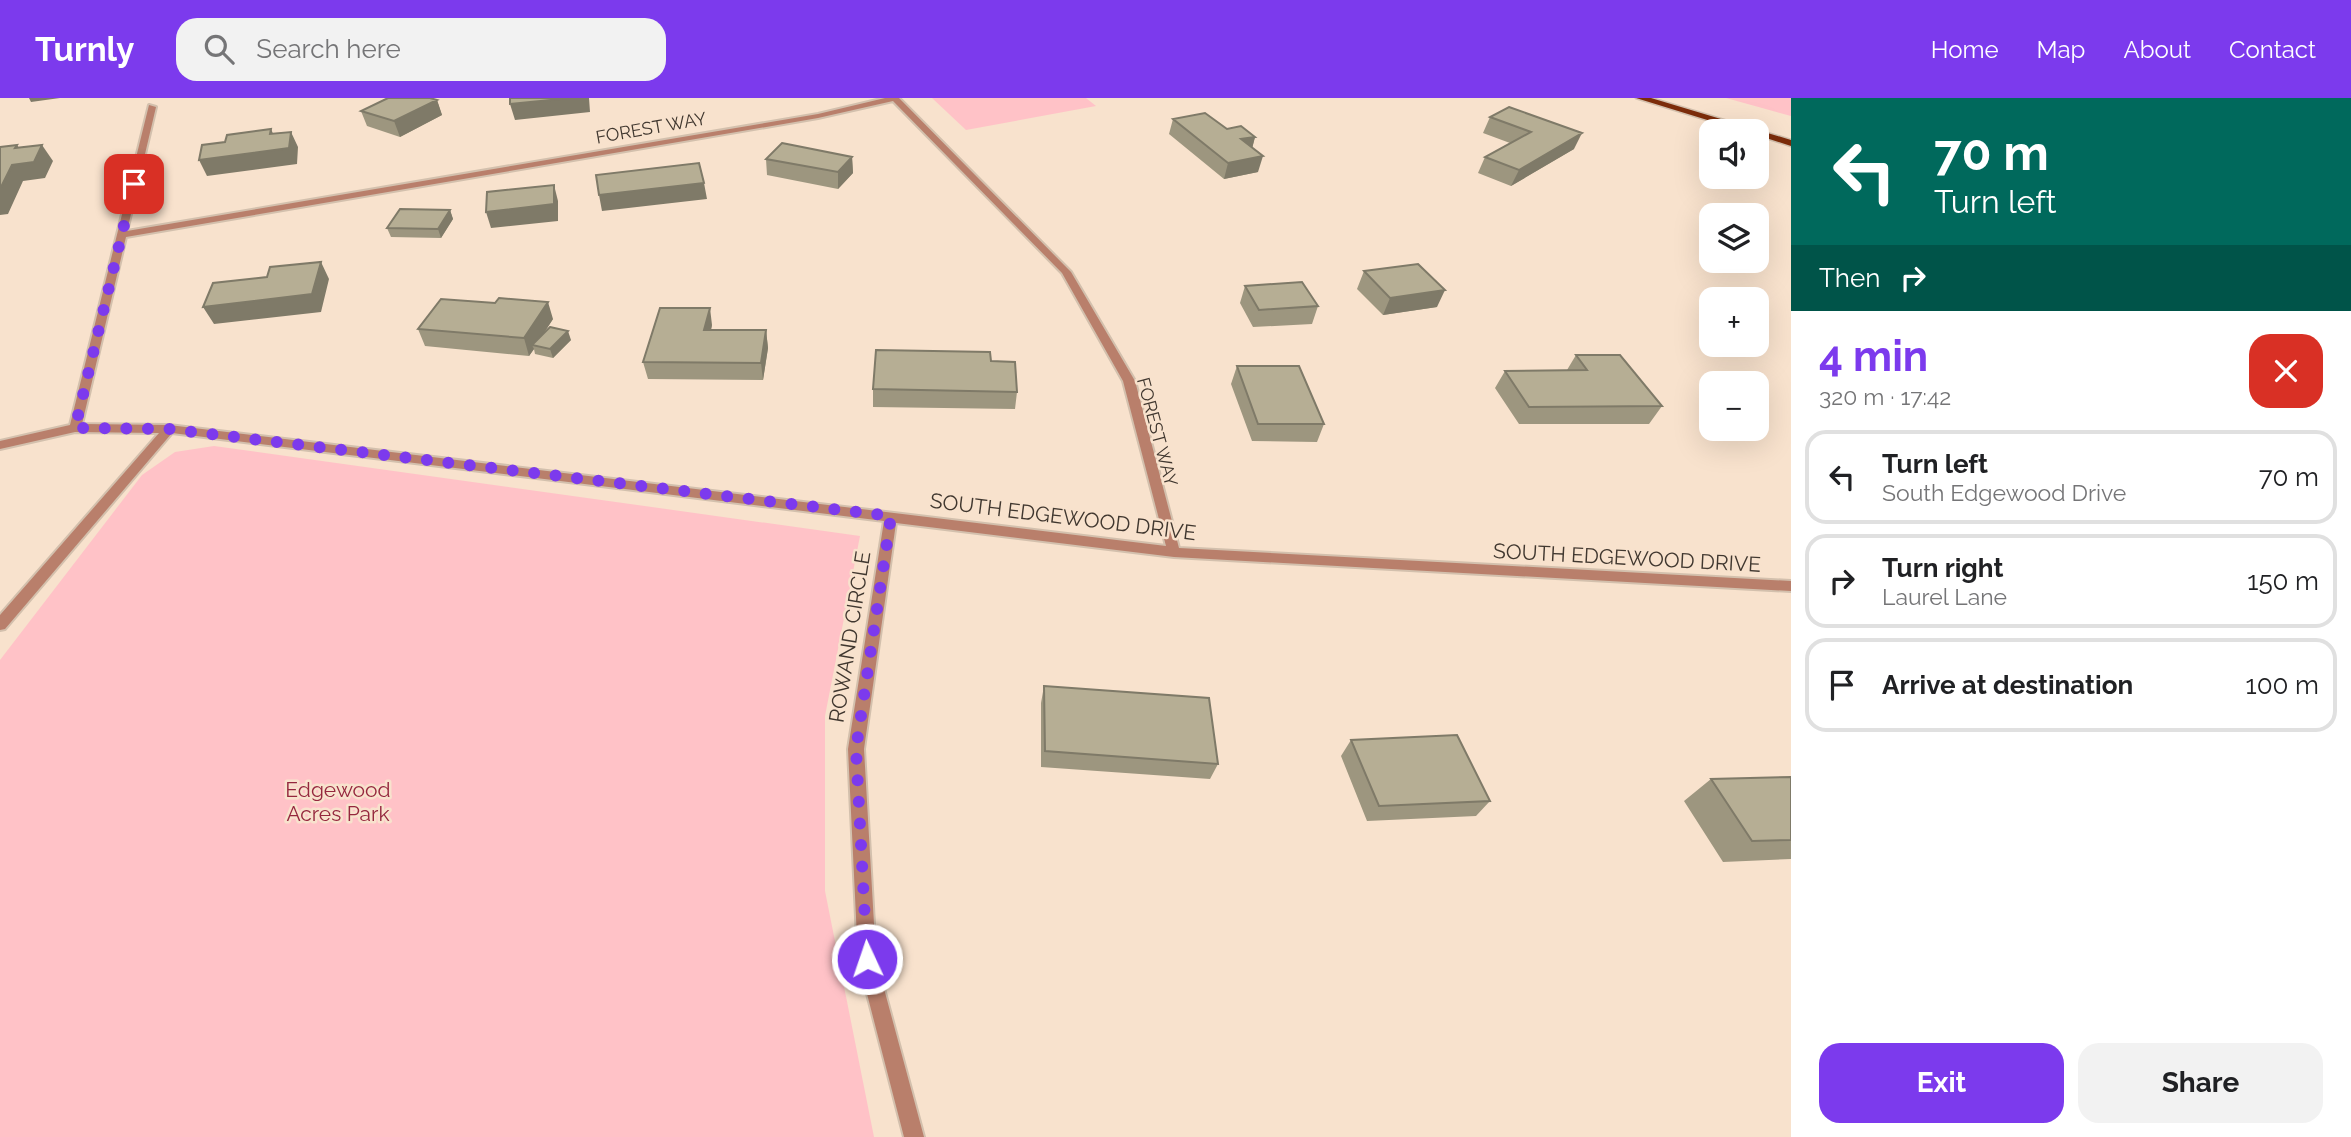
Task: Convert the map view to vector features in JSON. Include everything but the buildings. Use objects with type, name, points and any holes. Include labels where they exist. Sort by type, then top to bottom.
[{"type":"main road","points":[[1641,98],[1711,119]]},
{"type":"main road","points":[[1769,136],[1791,143]]},
{"type":"street","name":"FOREST WAY","points":[[121,235],[818,116],[895,98],[1066,272],[1129,381],[1174,552]]},
{"type":"street","points":[[75,428],[152,107]]},
{"type":"street","name":"SOUTH EDGEWOOD DRIVE","points":[[0,445],[75,428],[169,429],[1174,552],[1791,586]]},
{"type":"street","points":[[0,625],[169,429]]},
{"type":"street","name":"ROWAND CIRCLE","points":[[891,516],[856,749],[867,959],[914,1137]]},
{"type":"green space","points":[[932,98],[1086,98],[1096,106],[966,130]]},
{"type":"green space","points":[[1726,98],[1791,98],[1791,116]]},
{"type":"green space","name":"Edgewood Acres Park","points":[[214,446],[860,536],[825,716],[825,891],[874,1137],[0,1137],[0,660],[142,475],[175,452]]},
{"type":"route","points":[[134,184],[75,428],[169,429],[891,516],[856,749],[867,959]]}]
